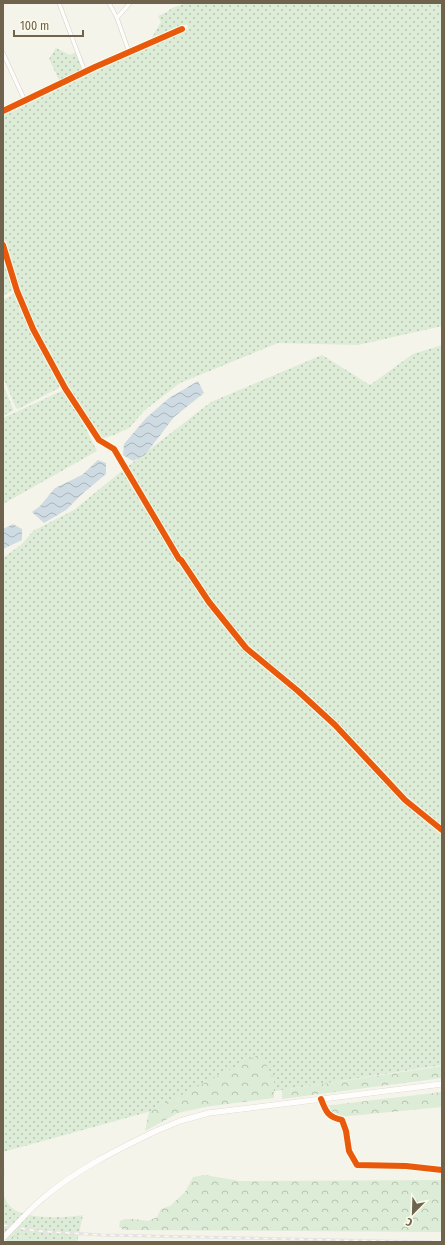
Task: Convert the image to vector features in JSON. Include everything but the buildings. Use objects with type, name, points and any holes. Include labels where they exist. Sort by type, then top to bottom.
[{"type":"main road","points":[[3,1238],[37,1204],[64,1182],[93,1164],[156,1131],[180,1121],[209,1113],[442,1084]]},
{"type":"street","points":[[59,3],[86,72]]},
{"type":"street","points":[[109,3],[117,18],[129,52]]},
{"type":"street","points":[[117,18],[130,3]]},
{"type":"street","points":[[3,111],[182,29]]},
{"type":"street","points":[[3,53],[25,101]]},
{"type":"street","points":[[3,245],[16,291],[33,329],[66,389],[99,440],[114,449],[179,559],[225,623],[246,648],[298,691],[335,725],[405,800],[442,830]]},
{"type":"street","points":[[321,1099],[325,1110],[332,1118],[342,1120],[346,1131],[349,1151],[357,1165],[406,1166],[442,1170]]},
{"type":"green space","points":[[187,3],[442,3],[442,326],[358,345],[278,343],[180,383],[145,410],[129,428],[114,435],[100,439],[66,386],[33,328],[17,288],[3,296],[3,116],[188,29],[187,24],[147,43],[161,22],[158,16],[172,8]]},
{"type":"green space","points":[[56,48],[70,55],[76,52],[82,71],[60,82],[49,59]]},
{"type":"green space","points":[[15,293],[31,330],[60,383],[59,388],[18,409],[16,408],[3,377],[3,300]]},
{"type":"green space","points":[[442,345],[442,1065],[155,1110],[3,1152],[3,558],[22,544],[33,531],[74,510],[211,402],[322,355],[370,385],[413,354]]},
{"type":"green space","points":[[3,384],[13,411],[3,416]]},
{"type":"green space","points":[[66,389],[97,451],[3,504],[3,418]]},
{"type":"green space","points":[[260,1054],[274,1079],[274,1098],[205,1107],[178,1113],[145,1131],[149,1112]]},
{"type":"green space","points":[[442,1066],[442,1078],[282,1099],[282,1090]]},
{"type":"green space","points":[[442,1092],[442,1107],[339,1117],[324,1106]]},
{"type":"green space","points":[[3,1165],[4,1171],[3,1183]]},
{"type":"green space","points":[[205,1175],[240,1181],[442,1180],[442,1232],[124,1230],[119,1227],[120,1221],[125,1219],[148,1221],[157,1217],[161,1209],[170,1206],[185,1192],[193,1177]]},
{"type":"green space","points":[[3,1192],[9,1205],[16,1211],[24,1214],[45,1217],[83,1215],[77,1242],[46,1242],[42,1240],[3,1235]]},
{"type":"green space","points":[[3,1235],[42,1240],[46,1242],[10,1242],[3,1239]]},
{"type":"water","points":[[198,381],[204,393],[174,417],[145,455],[133,461],[123,455],[124,444],[146,418],[169,398]]},
{"type":"water","points":[[98,460],[106,463],[106,474],[66,510],[44,523],[32,512],[40,506],[55,488],[82,475]]},
{"type":"water","points":[[13,524],[22,529],[22,540],[3,549],[3,529]]},
{"type":"railway","points":[[3,1225],[37,1231],[101,1235],[432,1242]]},
{"type":"cycle path","points":[[3,111],[95,67],[182,29]]},
{"type":"cycle path","points":[[3,245],[17,291],[33,329],[65,388],[99,440],[114,449],[179,559],[209,602],[246,648],[298,691],[335,725],[405,800],[442,830]]},
{"type":"cycle path","points":[[321,1099],[328,1113],[342,1120],[346,1131],[349,1151],[357,1165],[406,1166],[442,1170]]}]
